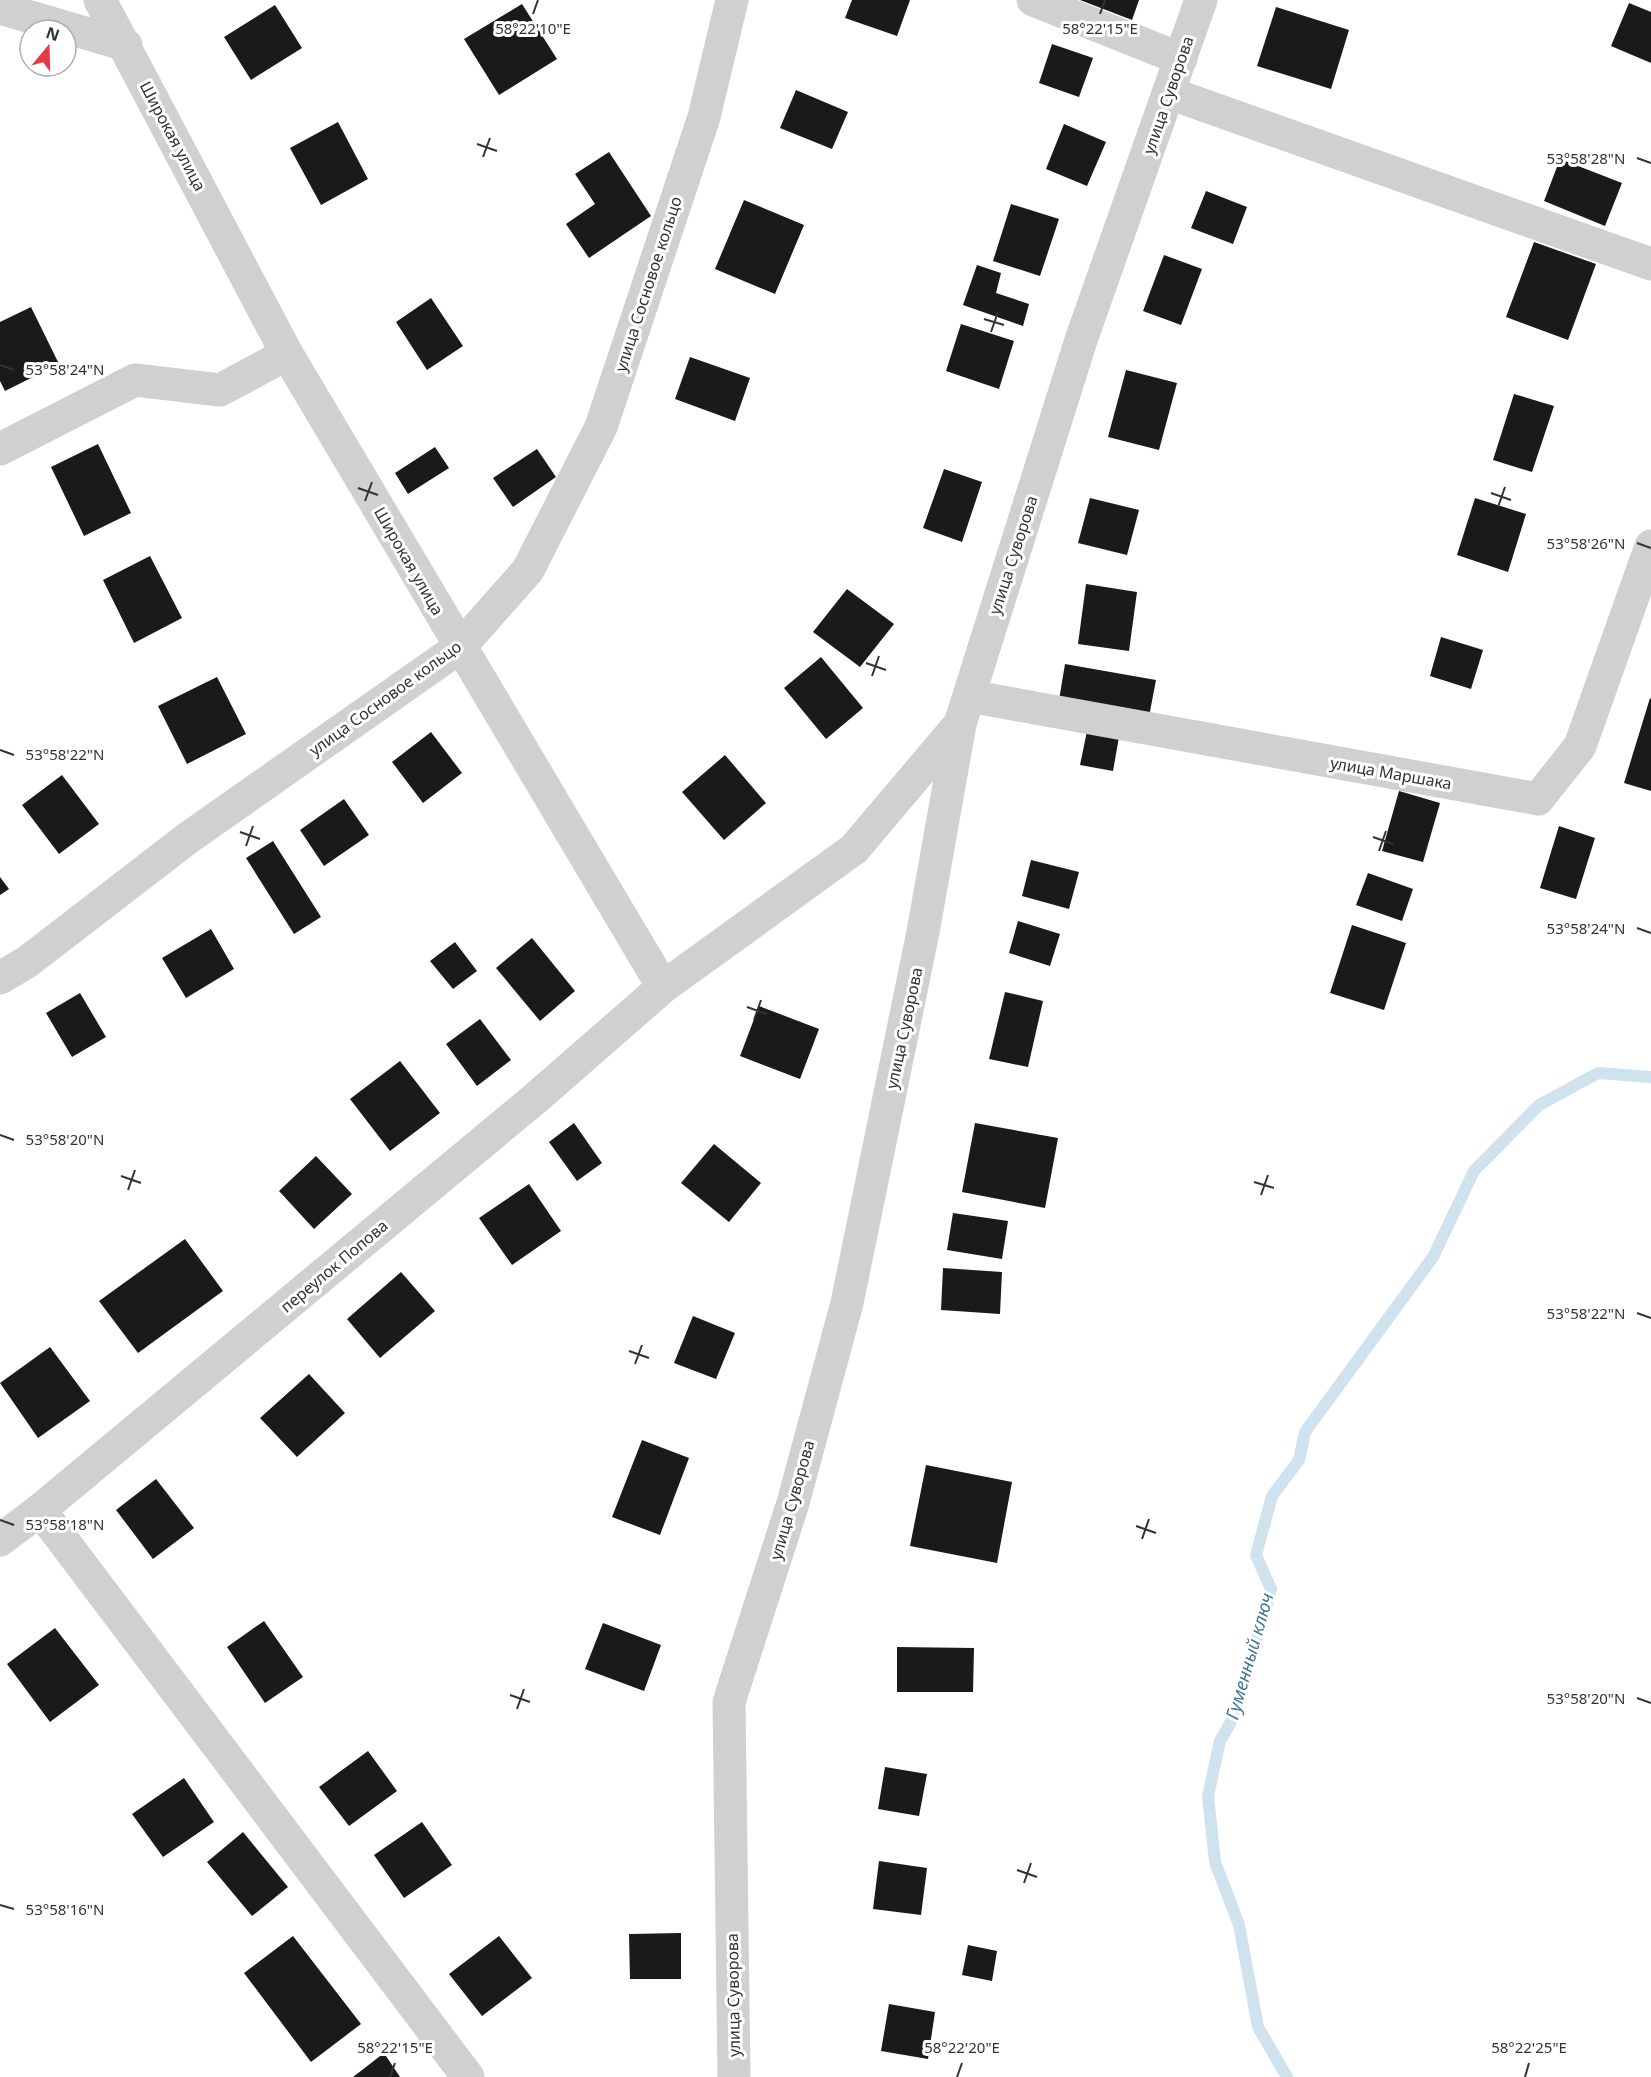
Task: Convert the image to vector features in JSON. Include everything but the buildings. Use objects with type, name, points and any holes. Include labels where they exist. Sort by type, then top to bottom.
[{"type":"street","name":"Широкая улица","points":[[100,0],[126,45],[287,354],[663,987]]},
{"type":"street","name":"улица Сосновое кольцо","points":[[0,978],[27,962],[188,838],[460,647],[528,570],[601,427],[704,117],[732,0]]},
{"type":"street","points":[[1033,0],[1180,59]]},
{"type":"street","name":"улица Суворова","points":[[734,2077],[729,1702],[793,1503],[847,1303],[921,944],[965,710],[1082,340],[1202,0]]},
{"type":"street","points":[[0,8],[126,45]]},
{"type":"street","points":[[1169,93],[1651,264]]},
{"type":"street","points":[[0,449],[135,380],[220,390],[287,354]]},
{"type":"street","name":"улица Маршака","points":[[965,710],[1538,800],[1580,746],[1651,546]]},
{"type":"street","name":"переулок Попова","points":[[0,1540],[40,1510],[537,1097],[663,987],[854,849],[965,710]]},
{"type":"street","points":[[40,1510],[468,2077]]},
{"type":"waterway","name":"Гуменный ключ","points":[[1287,2077],[1258,2027],[1239,1925],[1215,1862],[1208,1796],[1220,1741],[1236,1713],[1271,1589],[1256,1555],[1272,1496],[1299,1460],[1305,1432],[1433,1257],[1474,1171],[1539,1105],[1598,1073],[1651,1077]]}]
